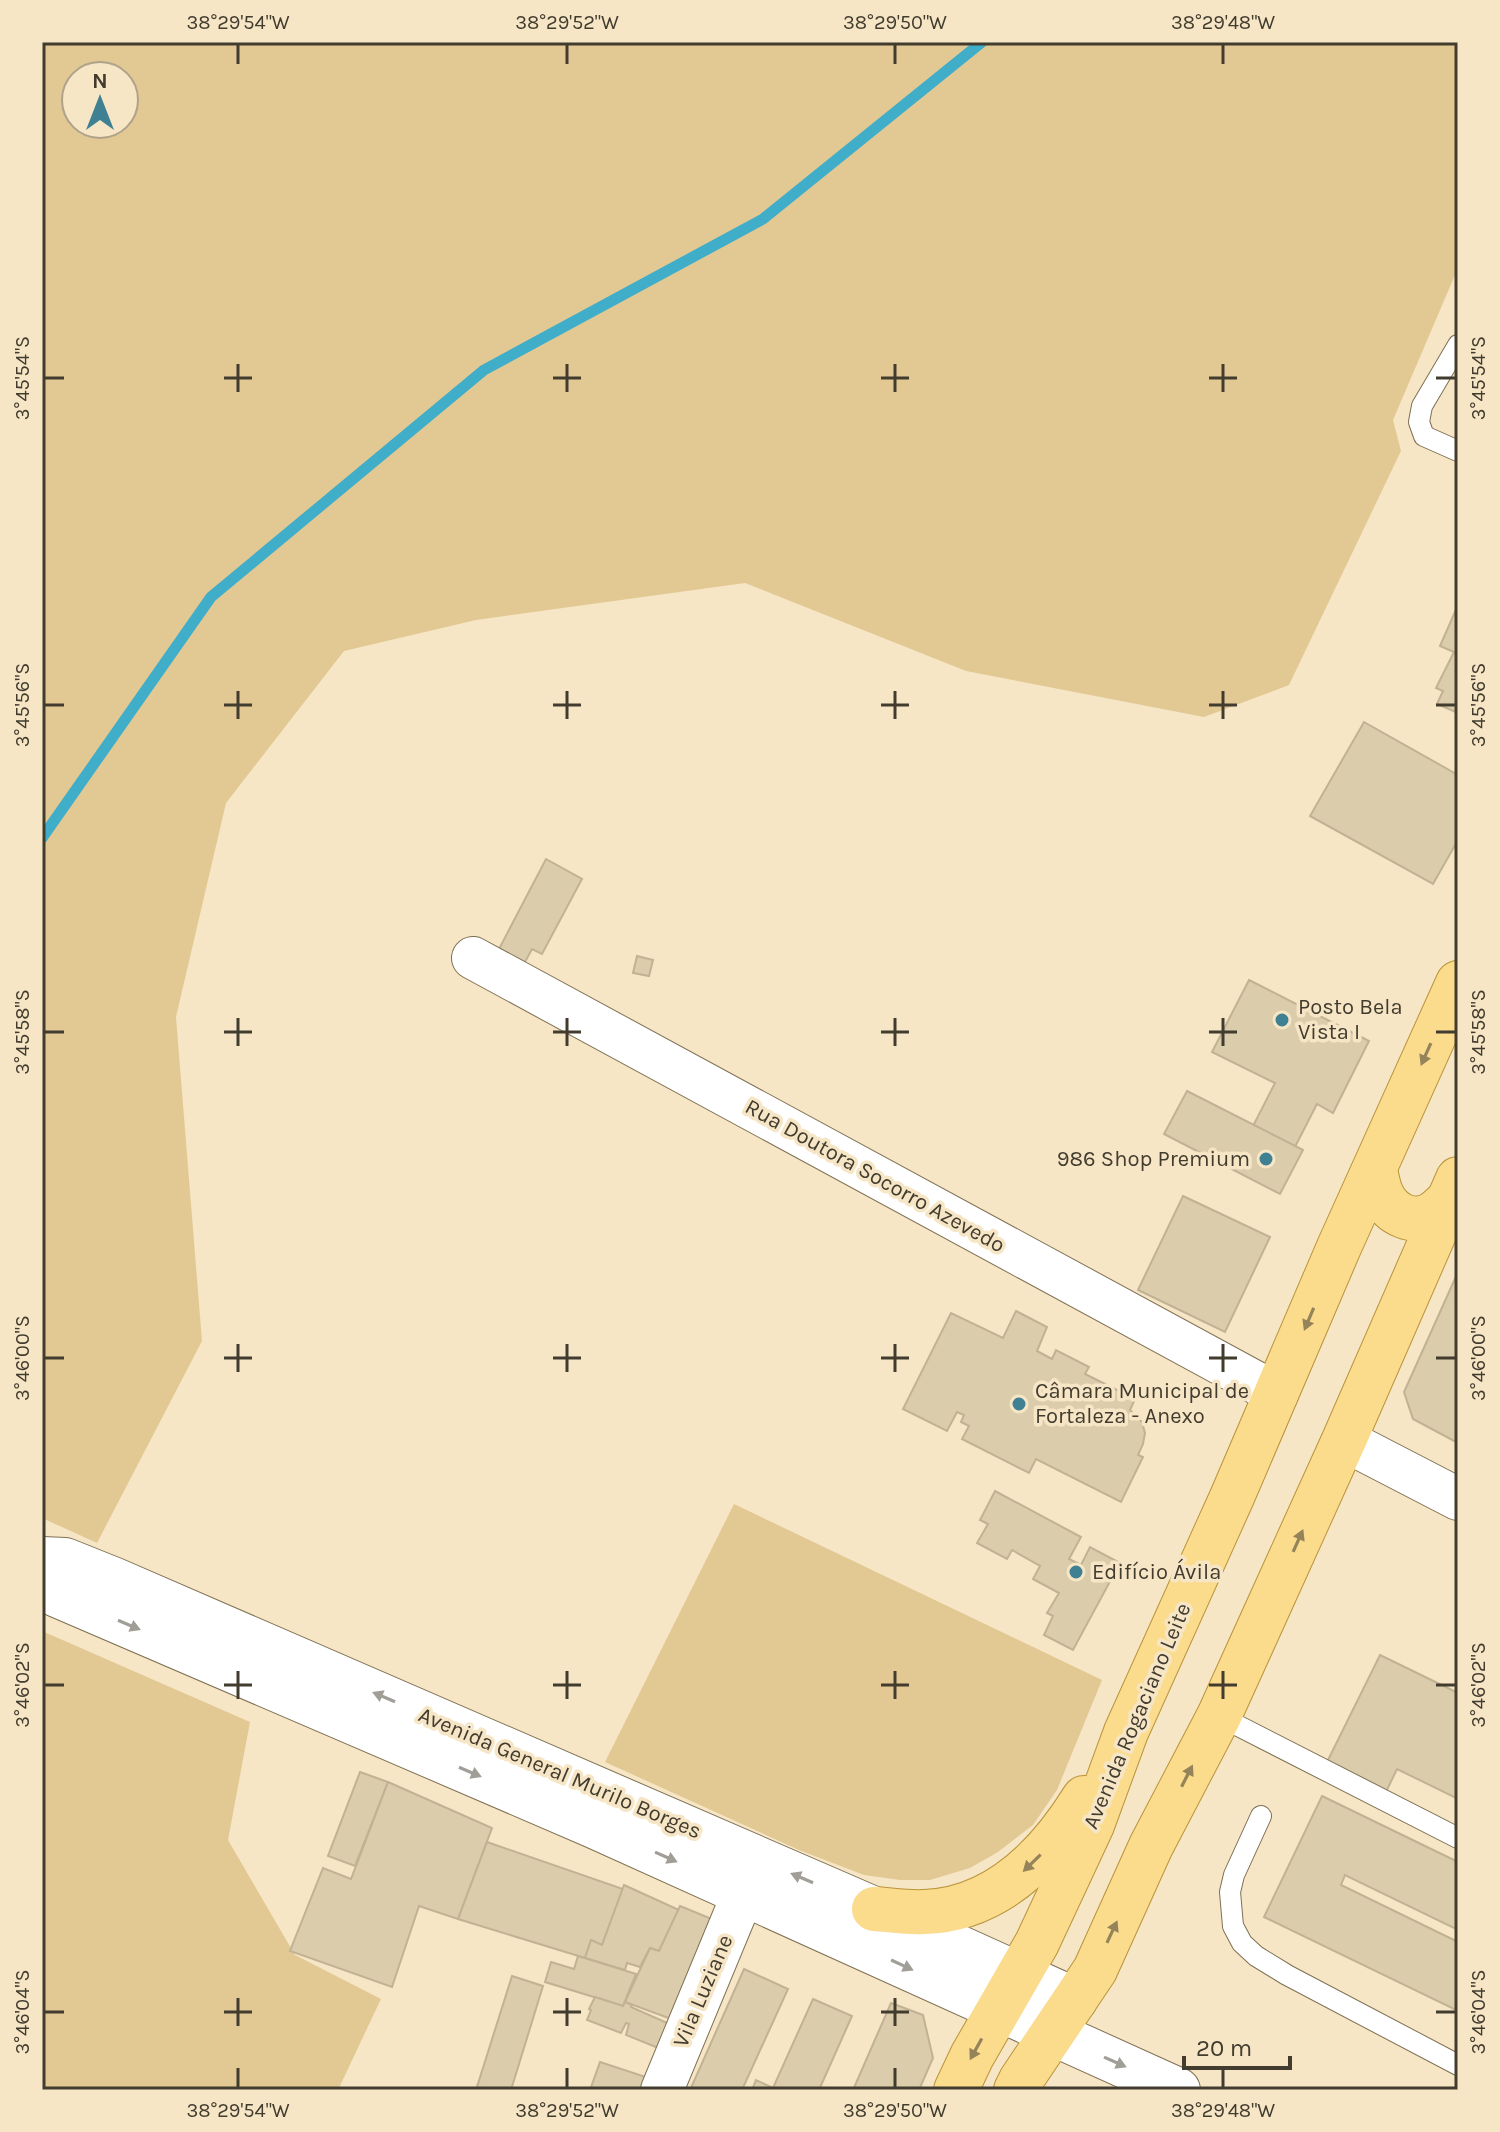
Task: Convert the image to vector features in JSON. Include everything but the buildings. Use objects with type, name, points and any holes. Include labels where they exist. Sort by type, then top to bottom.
[{"type":"main road","name":"Avenida Rogaciano Leite","points":[[956,2090],[1037,1943],[1092,1825],[1126,1732],[1458,983]]},
{"type":"main road","points":[[1375,1170],[1381,1194],[1388,1206],[1404,1217],[1419,1219],[1434,1213],[1453,1189]]},
{"type":"main road","points":[[1016,2090],[1095,1970],[1151,1846],[1219,1716],[1453,1189]]},
{"type":"main road","name":"Avenida General Murilo Borges","points":[[42,1559],[65,1560],[115,1580],[874,1909],[1009,1992]]},
{"type":"main road","name":"Avenida General Murilo Borges","points":[[42,1582],[57,1595],[744,1892],[1009,1992],[1063,2017],[1178,2090]]},
{"type":"main road","points":[[874,1909],[926,1912],[956,1908],[980,1900],[1011,1883],[1040,1856],[1073,1816],[1126,1732]]},
{"type":"street","name":"Rua Doutora Socorro Azevedo","points":[[473,958],[1277,1394]]},
{"type":"street","points":[[1344,1440],[1458,1499]]},
{"type":"street","name":"Vila Luziane","points":[[662,2090],[744,1892]]},
{"type":"lane","points":[[1458,345],[1422,406],[1419,422],[1424,436],[1458,451]]},
{"type":"lane","points":[[1219,1716],[1458,1838]]},
{"type":"lane","points":[[1261,1816],[1234,1875],[1230,1892],[1233,1926],[1242,1943],[1256,1956],[1287,1975],[1458,2065]]},
{"type":"shaded area","points":[[42,42],[1458,42],[1458,268],[1393,420],[1401,451],[1289,685],[1204,717],[966,671],[745,583],[476,620],[344,651],[226,803],[176,1017],[202,1341],[97,1543],[42,1518]]},
{"type":"shaded area","points":[[734,1504],[1102,1680],[1057,1790],[1033,1825],[998,1852],[970,1868],[930,1880],[864,1875],[799,1850],[605,1762]]},
{"type":"shaded area","points":[[42,1631],[250,1722],[228,1840],[295,1955],[381,1999],[338,2090],[42,2090]]},
{"type":"waterway","points":[[42,838],[211,597],[484,370],[763,219],[982,42]]},
{"type":"place","name":"Posto Bela Vista I","points":[[1282,1020]]},
{"type":"place","name":"986 Shop Premium","points":[[1266,1159]]},
{"type":"place","name":"Câmara Municipal de Fortaleza - Anexo","points":[[1019,1404]]},
{"type":"place","name":"Edifício Ávila","points":[[1076,1572]]}]
